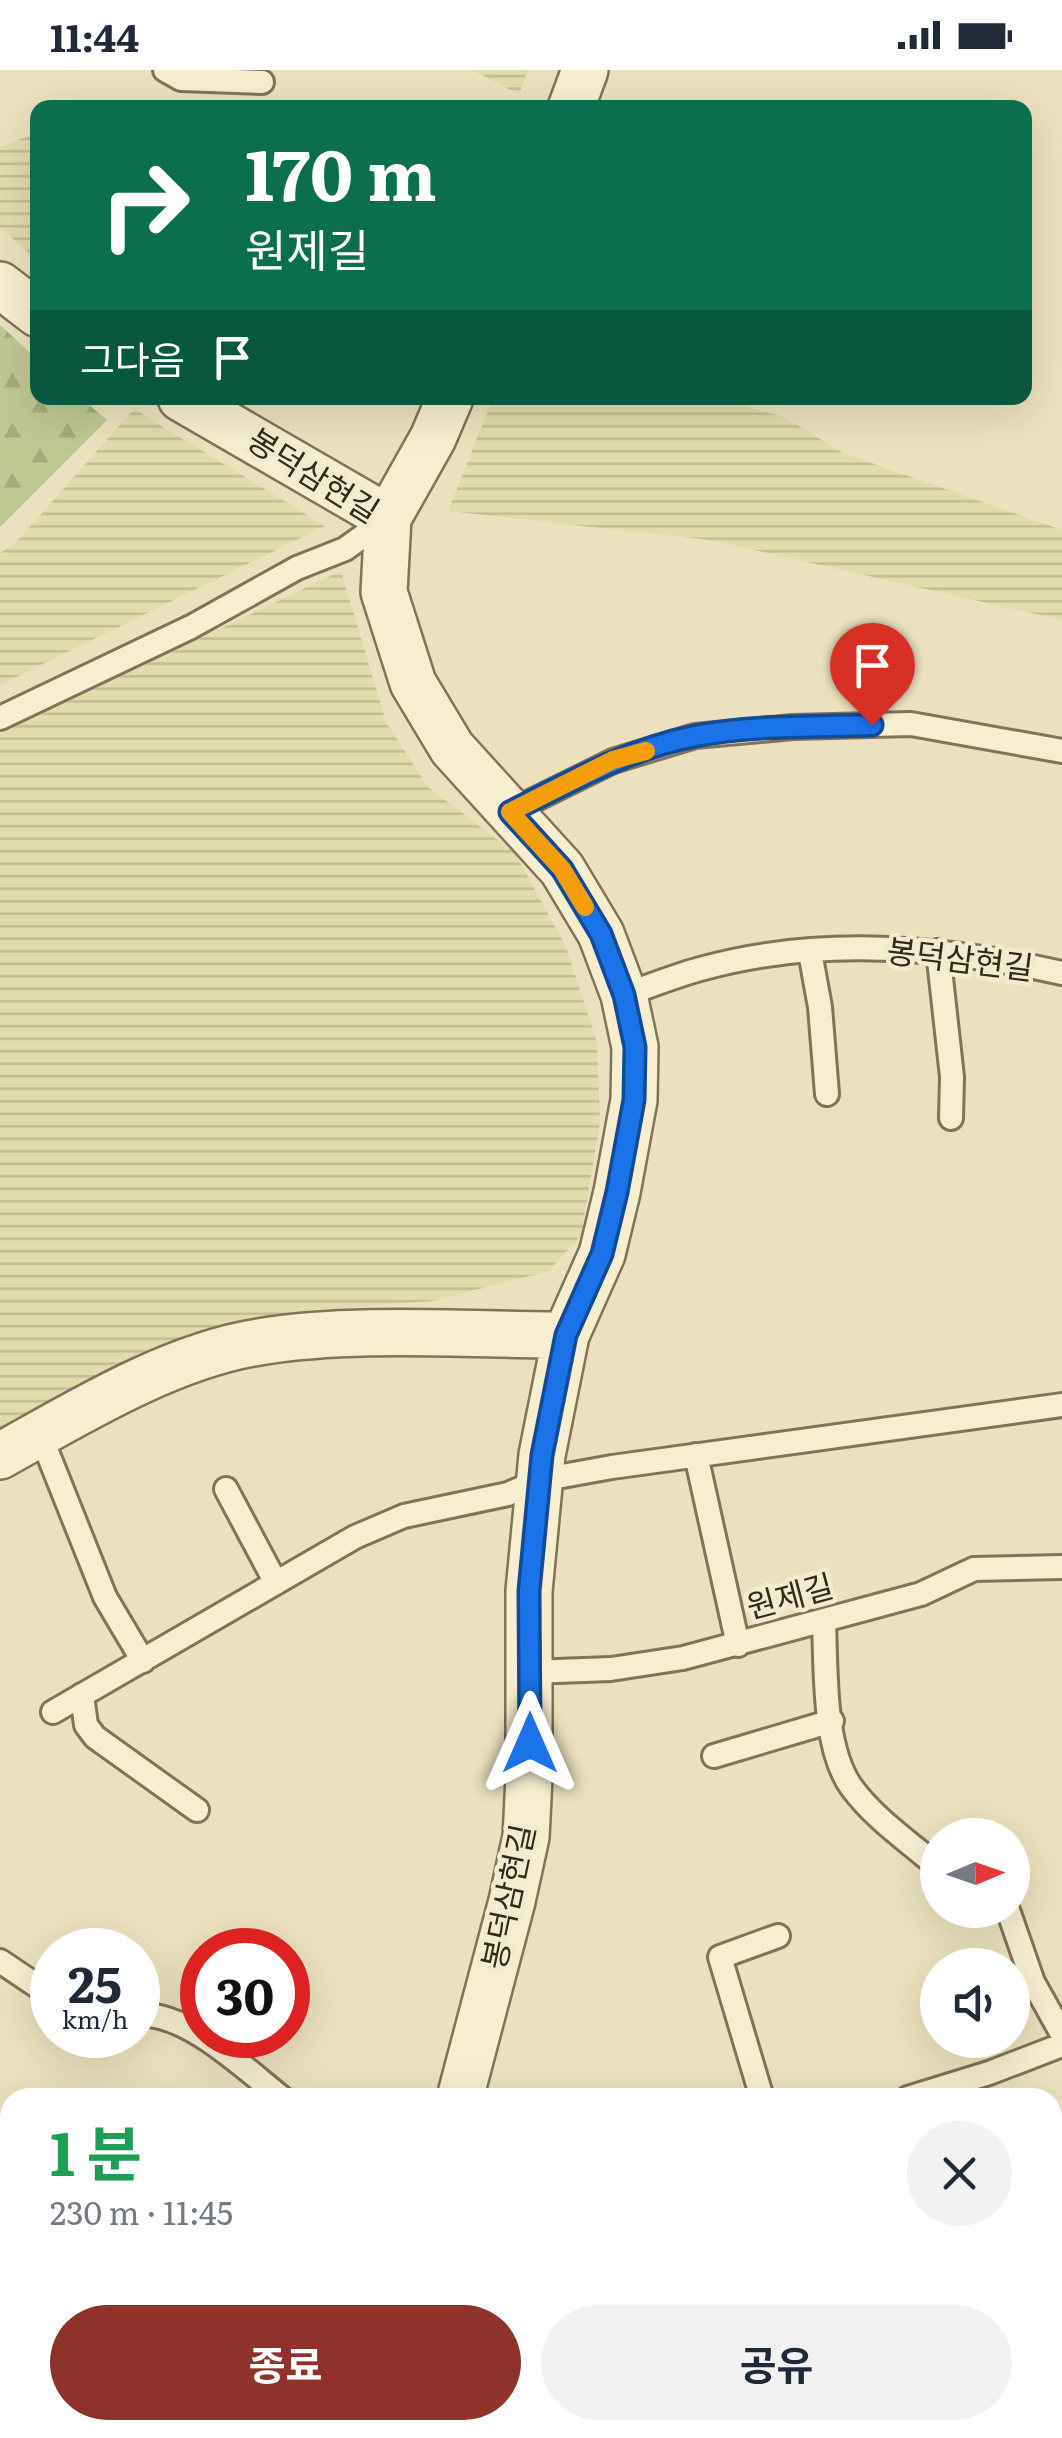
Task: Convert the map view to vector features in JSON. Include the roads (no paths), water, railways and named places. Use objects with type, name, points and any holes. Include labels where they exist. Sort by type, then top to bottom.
[{"type":"street","points":[[575,100],[585,70]]},
{"type":"street","points":[[0,285],[30,308]]},
{"type":"street","name":"봉덕삼현길","points":[[193,405],[388,518],[384,592],[413,683],[452,748],[562,869],[601,934],[624,995],[635,1047],[634,1100],[602,1254],[566,1335],[540,1480],[529,1591],[526,1837],[463,2088]]},
{"type":"street","points":[[388,518],[447,405]]},
{"type":"street","points":[[0,1456],[120,1389],[256,1342],[316,1335],[566,1335]]},
{"type":"lane","points":[[165,70],[181,79],[262,82]]},
{"type":"lane","points":[[0,718],[191,627],[297,568],[345,548],[388,518]]},
{"type":"lane","points":[[510,812],[613,760],[695,736],[912,724],[1062,752]]},
{"type":"lane","name":"봉덕삼현길","points":[[624,995],[705,967],[785,953],[908,948],[1062,973]]},
{"type":"lane","points":[[938,951],[950,1040],[951,1118]]},
{"type":"lane","points":[[810,952],[820,1008],[827,1094]]},
{"type":"lane","points":[[53,1712],[355,1537],[404,1516],[508,1494],[540,1480],[1062,1405]]},
{"type":"lane","points":[[40,1434],[105,1597],[143,1661]]},
{"type":"lane","points":[[696,1455],[738,1645]]},
{"type":"lane","points":[[226,1488],[276,1583]]},
{"type":"lane","name":"원제길","points":[[530,1672],[611,1669],[683,1658],[921,1594],[974,1570],[1062,1567]]},
{"type":"lane","points":[[824,1622],[838,1763],[870,1810],[920,1852]]},
{"type":"lane","points":[[82,1695],[86,1725],[95,1737],[198,1810]]},
{"type":"lane","points":[[714,1756],[832,1721]]},
{"type":"lane","points":[[1014,1928],[1033,1982],[1062,2034]]},
{"type":"lane","points":[[759,2088],[720,1957],[778,1936]]},
{"type":"lane","points":[[0,1961],[30,1981]]},
{"type":"lane","points":[[160,2016],[197,2034],[269,2088]]},
{"type":"lane","points":[[940,2088],[1062,2045]]}]
